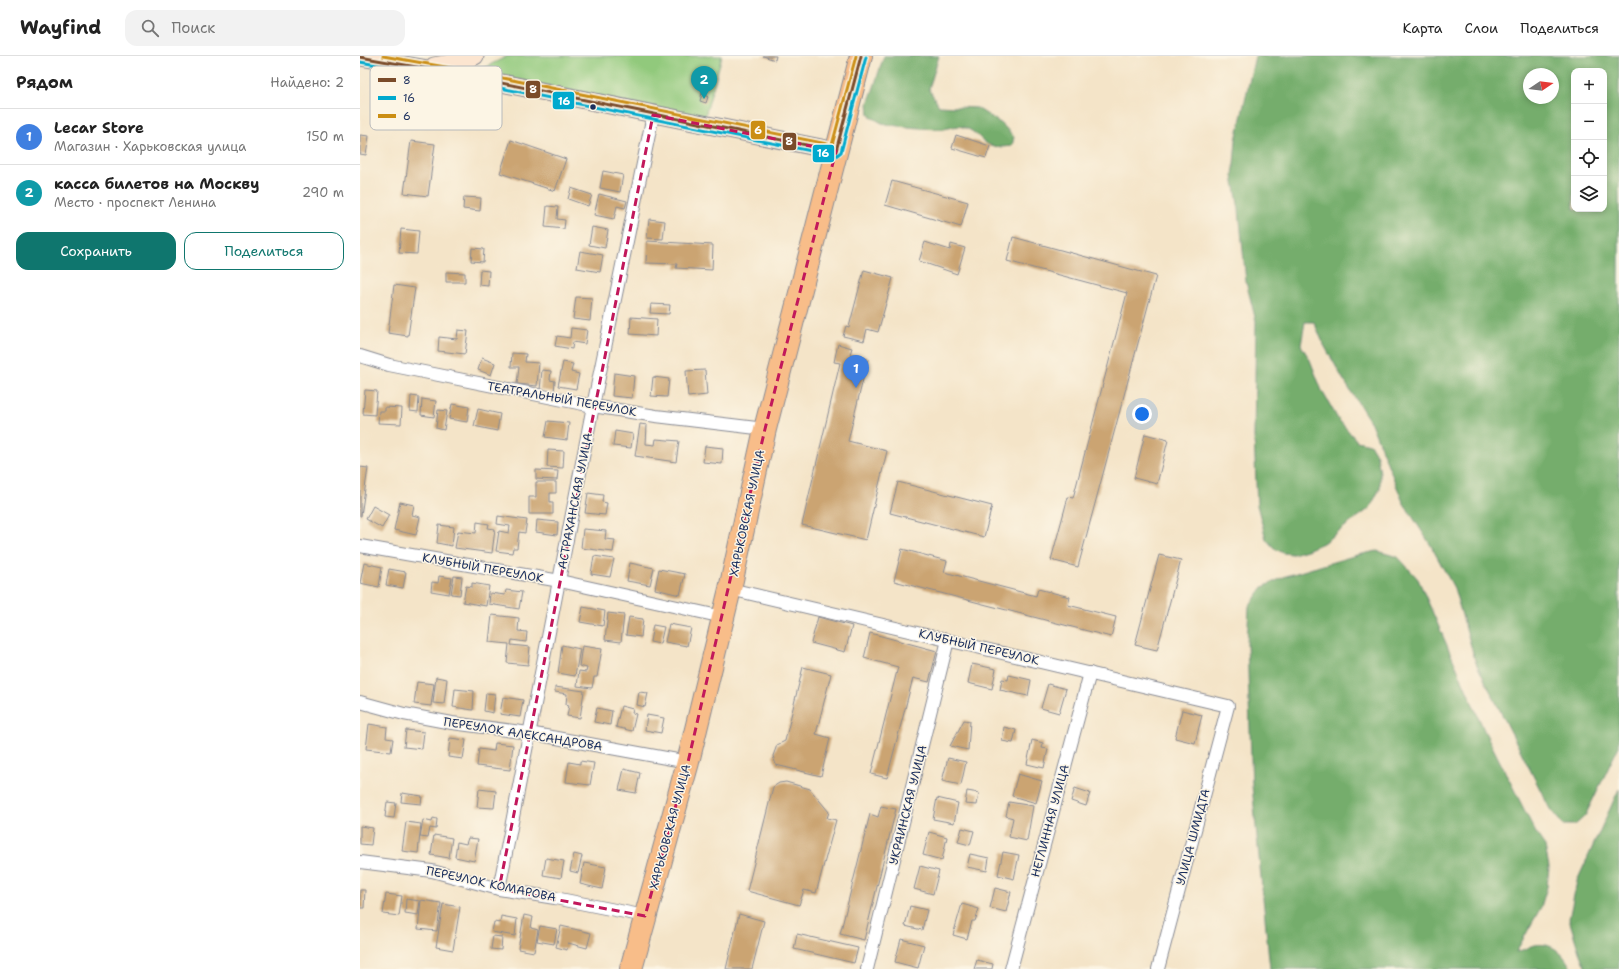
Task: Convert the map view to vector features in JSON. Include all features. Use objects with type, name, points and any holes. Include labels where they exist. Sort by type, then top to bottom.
[{"type":"highway","name":"ХАРЬКОВСКАЯ УЛИЦА","points":[[631,969],[688,762],[730,589],[766,430],[861,56]]},
{"type":"main road","points":[[434,66],[463,61],[475,56]]},
{"type":"main road","points":[[360,57],[411,66]]},
{"type":"main road","points":[[502,84],[836,152]]},
{"type":"street","name":"АСТРАХАНСКАЯ УЛИЦА","points":[[499,889],[593,406],[653,115]]},
{"type":"street","name":"ТЕАТРАЛЬНЫЙ ПЕРЕУЛОК","points":[[360,356],[389,366],[593,406],[656,416],[766,430]]},
{"type":"street","name":"КЛУБНЫЙ ПЕРЕУЛОК","points":[[360,546],[560,581],[723,617]]},
{"type":"street","name":"КЛУБНЫЙ ПЕРЕУЛОК","points":[[730,589],[1228,706]]},
{"type":"street","name":"УКРАИНСКАЯ УЛИЦА","points":[[867,969],[948,640]]},
{"type":"street","name":"НЕГЛИННАЯ УЛИЦА","points":[[1011,969],[1090,673]]},
{"type":"street","name":"ПЕРЕУЛОК АЛЕКСАНДРОВА","points":[[360,702],[404,714],[452,723],[529,733],[688,762]]},
{"type":"street","name":"УЛИЦА ШМИДТА","points":[[1158,969],[1228,706]]},
{"type":"street","name":"ПЕРЕУЛОК КОМАРОВА","points":[[360,862],[432,871],[499,889],[555,898],[645,916]]},
{"type":"highlighted area","points":[[653,115],[836,151],[765,429],[688,762],[645,916],[499,889]]},
{"type":"green space","points":[[508,56],[722,56],[703,123],[502,83],[502,66],[488,66]]},
{"type":"green space","points":[[884,56],[939,56],[929,89],[939,106],[977,108],[1002,124],[1014,137],[1012,146],[1001,147],[988,144],[970,130],[961,126],[944,129],[904,127],[882,123],[869,115],[868,103]]},
{"type":"green space","points":[[1255,56],[1619,56],[1619,746],[1585,816],[1575,825],[1563,825],[1550,809],[1476,663],[1454,588],[1430,544],[1403,502],[1371,423],[1343,379],[1324,345],[1314,322],[1305,322],[1301,345],[1310,360],[1322,391],[1338,419],[1357,441],[1370,444],[1377,456],[1380,473],[1380,488],[1370,508],[1323,543],[1293,554],[1283,553],[1274,548],[1266,539],[1257,505],[1254,436],[1256,321],[1246,282],[1239,210],[1233,176],[1236,140]]},
{"type":"green space","points":[[1377,551],[1398,557],[1418,579],[1484,730],[1536,833],[1545,846],[1549,867],[1547,887],[1541,907],[1516,952],[1531,946],[1550,946],[1564,957],[1571,969],[1270,969],[1252,786],[1247,644],[1249,606],[1263,587],[1286,576],[1357,555]]},
{"type":"green space","points":[[1619,789],[1619,969],[1586,969],[1569,919],[1577,881]]},
{"type":"building","points":[[763,56],[776,56],[775,60]]},
{"type":"building","points":[[702,93],[708,97],[706,103],[700,101]]},
{"type":"building","points":[[360,135],[369,136],[366,155],[360,154]]},
{"type":"building","points":[[956,135],[990,146],[986,158],[952,148]]},
{"type":"building","points":[[511,140],[566,159],[555,191],[500,173]]},
{"type":"building","points":[[411,141],[435,144],[428,196],[404,193]]},
{"type":"building","points":[[603,171],[623,175],[620,192],[600,188]]},
{"type":"building","points":[[892,181],[968,202],[961,227],[885,205]]},
{"type":"building","points":[[571,188],[592,195],[588,206],[568,199]]},
{"type":"building","points":[[599,194],[627,201],[625,208],[617,206],[614,219],[594,215]]},
{"type":"building","points":[[464,197],[481,198],[480,211],[463,209]]},
{"type":"building","points":[[547,206],[558,207],[557,219],[565,220],[564,229],[545,227]]},
{"type":"building","points":[[649,219],[665,221],[663,239],[647,238]]},
{"type":"building","points":[[592,227],[608,230],[605,248],[589,245]]},
{"type":"building","points":[[401,229],[419,231],[417,254],[399,253]]},
{"type":"building","points":[[1013,237],[1156,276],[1078,567],[1051,560],[1068,497],[1073,498],[1127,293],[1007,261]]},
{"type":"building","points":[[647,241],[713,245],[712,270],[676,268],[677,264],[646,263]]},
{"type":"building","points":[[925,242],[950,250],[951,244],[965,248],[957,274],[919,261]]},
{"type":"building","points":[[472,248],[484,249],[483,262],[471,261]]},
{"type":"building","points":[[580,251],[603,255],[600,272],[577,268]]},
{"type":"building","points":[[480,270],[489,271],[488,286],[479,285]]},
{"type":"building","points":[[864,270],[893,278],[878,332],[867,329],[864,341],[843,336],[846,326],[849,327]]},
{"type":"building","points":[[446,272],[465,273],[465,282],[446,282]]},
{"type":"building","points":[[394,285],[415,288],[408,336],[388,333]]},
{"type":"building","points":[[576,297],[592,298],[590,321],[573,319]]},
{"type":"building","points":[[651,304],[670,305],[669,314],[650,313]]},
{"type":"building","points":[[631,317],[657,319],[656,336],[630,334]]},
{"type":"building","points":[[571,328],[587,330],[585,344],[573,342],[572,349],[555,346],[557,336],[570,338]]},
{"type":"building","points":[[458,330],[468,331],[465,354],[438,351],[439,337],[457,339]]},
{"type":"building","points":[[838,344],[852,348],[850,354],[868,359],[848,441],[887,451],[866,540],[802,525],[840,363],[834,362]]},
{"type":"building","points":[[512,353],[526,354],[525,362],[539,363],[537,386],[517,384],[519,367],[511,367]]},
{"type":"building","points":[[482,358],[495,363],[491,375],[478,370]]},
{"type":"building","points":[[563,362],[573,364],[571,372],[579,374],[576,389],[558,386]]},
{"type":"building","points":[[542,370],[551,371],[550,380],[555,381],[554,392],[540,390]]},
{"type":"building","points":[[705,370],[707,395],[688,397],[686,371]]},
{"type":"building","points":[[614,373],[634,376],[632,398],[612,396]]},
{"type":"building","points":[[653,377],[669,379],[667,397],[651,396]]},
{"type":"building","points":[[365,390],[377,391],[375,415],[363,414]]},
{"type":"building","points":[[411,396],[419,397],[418,412],[410,411]]},
{"type":"building","points":[[422,399],[436,401],[434,417],[421,415]]},
{"type":"building","points":[[452,404],[469,407],[467,422],[449,419]]},
{"type":"building","points":[[385,407],[402,408],[401,424],[378,423],[379,411],[385,411]]},
{"type":"building","points":[[478,409],[500,414],[497,431],[474,426]]},
{"type":"building","points":[[438,410],[447,411],[444,430],[436,428]]},
{"type":"building","points":[[548,421],[569,423],[567,440],[545,437]]},
{"type":"building","points":[[640,424],[647,425],[646,444],[655,445],[656,439],[679,441],[676,462],[635,456]]},
{"type":"building","points":[[615,431],[633,434],[631,448],[613,446]]},
{"type":"building","points":[[1145,434],[1168,440],[1157,484],[1134,478]]},
{"type":"building","points":[[705,446],[723,448],[722,464],[703,462]]},
{"type":"building","points":[[548,450],[564,451],[563,468],[547,467]]},
{"type":"building","points":[[360,467],[368,468],[361,516],[360,516]]},
{"type":"building","points":[[536,470],[558,471],[557,480],[536,479]]},
{"type":"building","points":[[536,482],[556,482],[556,493],[550,493],[550,502],[553,502],[553,514],[529,514],[529,497],[536,497]]},
{"type":"building","points":[[898,482],[992,506],[984,537],[890,513]]},
{"type":"building","points":[[588,493],[603,495],[602,502],[607,503],[605,515],[585,513]]},
{"type":"building","points":[[400,502],[414,505],[412,515],[420,517],[416,535],[394,530]]},
{"type":"building","points":[[373,506],[389,515],[382,528],[366,519]]},
{"type":"building","points":[[498,516],[527,520],[525,533],[519,532],[517,548],[513,548],[512,553],[496,551],[499,531],[509,533],[510,526],[497,524]]},
{"type":"building","points":[[537,520],[558,522],[557,535],[536,532]]},
{"type":"building","points":[[477,522],[489,524],[488,528],[495,529],[492,553],[455,548],[458,531],[476,533]]},
{"type":"building","points":[[439,525],[454,527],[452,546],[437,543]]},
{"type":"building","points":[[583,529],[606,531],[605,539],[615,540],[613,552],[581,548]]},
{"type":"building","points":[[902,549],[947,561],[944,572],[1036,596],[1038,589],[1070,597],[1068,605],[1116,617],[1111,637],[894,581]]},
{"type":"building","points":[[1159,555],[1181,560],[1157,650],[1135,645]]},
{"type":"building","points":[[594,556],[614,559],[610,577],[591,574]]},
{"type":"building","points":[[364,563],[382,567],[379,587],[360,583]]},
{"type":"building","points":[[630,563],[654,568],[650,585],[627,581]]},
{"type":"building","points":[[389,569],[406,572],[403,588],[386,585]]},
{"type":"building","points":[[659,569],[685,574],[680,595],[655,589]]},
{"type":"building","points":[[439,576],[452,578],[449,594],[431,591],[432,582],[438,583]]},
{"type":"building","points":[[454,576],[462,577],[460,595],[451,594]]},
{"type":"building","points":[[472,583],[489,586],[486,606],[463,602],[466,586],[472,587]]},
{"type":"building","points":[[506,590],[522,592],[519,609],[489,604],[490,593],[505,595]]},
{"type":"building","points":[[583,607],[605,611],[603,626],[580,622]]},
{"type":"building","points":[[608,613],[624,615],[621,642],[605,640]]},
{"type":"building","points":[[492,615],[519,618],[518,631],[527,632],[526,642],[512,640],[511,645],[530,647],[528,665],[507,663],[509,644],[489,642]]},
{"type":"building","points":[[629,617],[643,619],[641,637],[626,635]]},
{"type":"building","points":[[818,617],[852,626],[845,652],[811,643]]},
{"type":"building","points":[[669,624],[691,628],[687,646],[665,642]]},
{"type":"building","points":[[653,625],[664,627],[660,644],[650,642]]},
{"type":"building","points":[[870,633],[937,651],[929,682],[913,678],[887,778],[871,774],[898,667],[864,658]]},
{"type":"building","points":[[562,645],[580,649],[575,676],[558,673]]},
{"type":"building","points":[[582,646],[602,649],[597,677],[594,677],[592,688],[577,686],[579,671],[586,672],[587,668],[579,666]]},
{"type":"building","points":[[972,664],[996,669],[992,689],[968,683]]},
{"type":"building","points":[[803,667],[831,674],[816,734],[830,738],[821,776],[776,765],[773,756],[777,745],[785,741]]},
{"type":"building","points":[[1009,675],[1031,680],[1028,696],[1000,690],[1002,679],[1008,680]]},
{"type":"building","points":[[436,677],[447,679],[444,704],[433,703]]},
{"type":"building","points":[[417,682],[434,684],[431,706],[414,704]]},
{"type":"building","points":[[1048,684],[1066,689],[1059,713],[1041,708]]},
{"type":"building","points":[[555,687],[584,691],[580,718],[567,716],[569,705],[566,704],[567,694],[555,692]]},
{"type":"building","points":[[455,689],[474,691],[473,710],[453,707]]},
{"type":"building","points":[[639,692],[648,693],[645,707],[637,705]]},
{"type":"building","points":[[486,693],[495,694],[493,713],[484,711]]},
{"type":"building","points":[[503,697],[523,700],[520,717],[500,714]]},
{"type":"building","points":[[621,706],[633,709],[632,713],[636,714],[632,731],[616,727]]},
{"type":"building","points":[[597,708],[612,711],[610,725],[594,722]]},
{"type":"building","points":[[1182,710],[1202,715],[1195,743],[1175,738]]},
{"type":"building","points":[[647,715],[664,718],[661,733],[645,730]]},
{"type":"building","points":[[964,720],[970,721],[968,750],[950,746]]},
{"type":"building","points":[[369,724],[387,727],[386,738],[393,739],[391,752],[366,749]]},
{"type":"building","points":[[1004,727],[1016,730],[1013,743],[1002,741]]},
{"type":"building","points":[[406,730],[424,732],[422,749],[404,747]]},
{"type":"building","points":[[450,738],[466,740],[463,759],[448,757]]},
{"type":"building","points":[[1032,740],[1043,743],[1042,748],[1048,749],[1044,768],[1027,764]]},
{"type":"building","points":[[495,743],[513,745],[510,770],[477,766],[479,749],[494,751]]},
{"type":"building","points":[[948,758],[966,762],[961,785],[942,781]]},
{"type":"building","points":[[580,761],[594,763],[590,785],[566,782],[569,762],[580,764]]},
{"type":"building","points":[[624,769],[640,773],[636,793],[619,790]]},
{"type":"building","points":[[1018,774],[1042,781],[1036,803],[1012,796]]},
{"type":"building","points":[[786,782],[810,789],[829,812],[827,818],[836,820],[816,893],[804,890],[799,905],[747,891],[773,787],[779,783]]},
{"type":"building","points":[[1075,788],[1090,793],[1086,806],[1071,801]]},
{"type":"building","points":[[479,789],[496,791],[494,808],[477,807]]},
{"type":"building","points":[[967,791],[979,793],[977,805],[965,804]]},
{"type":"building","points":[[402,793],[422,796],[421,804],[401,802]]},
{"type":"building","points":[[937,798],[958,803],[954,823],[933,819]]},
{"type":"building","points":[[387,802],[396,803],[394,818],[385,817]]},
{"type":"building","points":[[1009,802],[1033,806],[1027,841],[1009,837],[1013,818],[1006,816]]},
{"type":"building","points":[[881,806],[896,809],[864,940],[840,934],[870,814],[878,817]]},
{"type":"building","points":[[433,818],[437,819],[436,829],[430,828],[428,838],[420,837],[423,820],[432,822]]},
{"type":"building","points":[[406,822],[421,824],[418,853],[402,851]]},
{"type":"building","points":[[360,826],[373,828],[371,845],[360,844]]},
{"type":"building","points":[[962,828],[974,831],[970,845],[958,842]]},
{"type":"building","points":[[929,832],[947,837],[942,860],[923,855]]},
{"type":"building","points":[[434,835],[452,838],[449,858],[431,855]]},
{"type":"building","points":[[468,838],[478,839],[474,861],[455,857],[457,842],[466,844]]},
{"type":"building","points":[[1003,852],[1019,855],[1014,879],[998,875]]},
{"type":"building","points":[[574,854],[582,856],[578,873],[570,871]]},
{"type":"building","points":[[970,854],[989,858],[987,871],[967,867]]},
{"type":"building","points":[[546,858],[564,861],[561,878],[543,875]]},
{"type":"building","points":[[584,863],[606,867],[602,889],[580,884]]},
{"type":"building","points":[[920,866],[939,871],[933,894],[914,889]]},
{"type":"building","points":[[995,888],[1011,892],[1006,912],[990,908]]},
{"type":"building","points":[[360,890],[365,890],[364,908],[360,908]]},
{"type":"building","points":[[386,894],[402,896],[399,916],[383,914]]},
{"type":"building","points":[[406,899],[420,901],[418,915],[405,913]]},
{"type":"building","points":[[421,900],[441,903],[437,931],[418,929]]},
{"type":"building","points":[[443,904],[460,907],[453,950],[436,947]]},
{"type":"building","points":[[962,904],[979,909],[975,921],[972,921],[967,939],[953,935]]},
{"type":"building","points":[[910,906],[927,910],[922,930],[905,926]]},
{"type":"building","points":[[739,914],[764,921],[752,969],[726,969]]},
{"type":"building","points":[[524,915],[533,917],[531,928],[538,930],[534,952],[518,949]]},
{"type":"building","points":[[501,916],[517,919],[515,936],[492,932],[494,922],[500,923]]},
{"type":"building","points":[[540,926],[557,929],[554,944],[537,941]]},
{"type":"building","points":[[561,926],[591,933],[587,948],[568,943],[567,950],[556,947]]},
{"type":"building","points":[[797,934],[858,948],[854,963],[794,949]]},
{"type":"building","points":[[493,936],[502,937],[501,950],[491,949]]},
{"type":"building","points":[[901,939],[924,945],[918,968],[895,962]]},
{"type":"building","points":[[977,960],[993,964],[992,969],[974,969]]},
{"type":"transit line","name":"6","points":[[383,56],[440,66]]},
{"type":"transit line","name":"6","points":[[502,78],[832,145],[856,56]]},
{"type":"transit line","name":"8","points":[[502,83],[836,151],[861,56]]},
{"type":"transit line","name":"8","points":[[360,57],[411,66]]},
{"type":"transit line","name":"16","points":[[502,88],[836,156],[841,152],[866,57]]},
{"type":"transit line","name":"16","points":[[360,62],[382,66]]},
{"type":"place","name":"касса билетов на Москву","points":[[704,99]]},
{"type":"place","name":"Lecar Store","points":[[856,388]]}]
